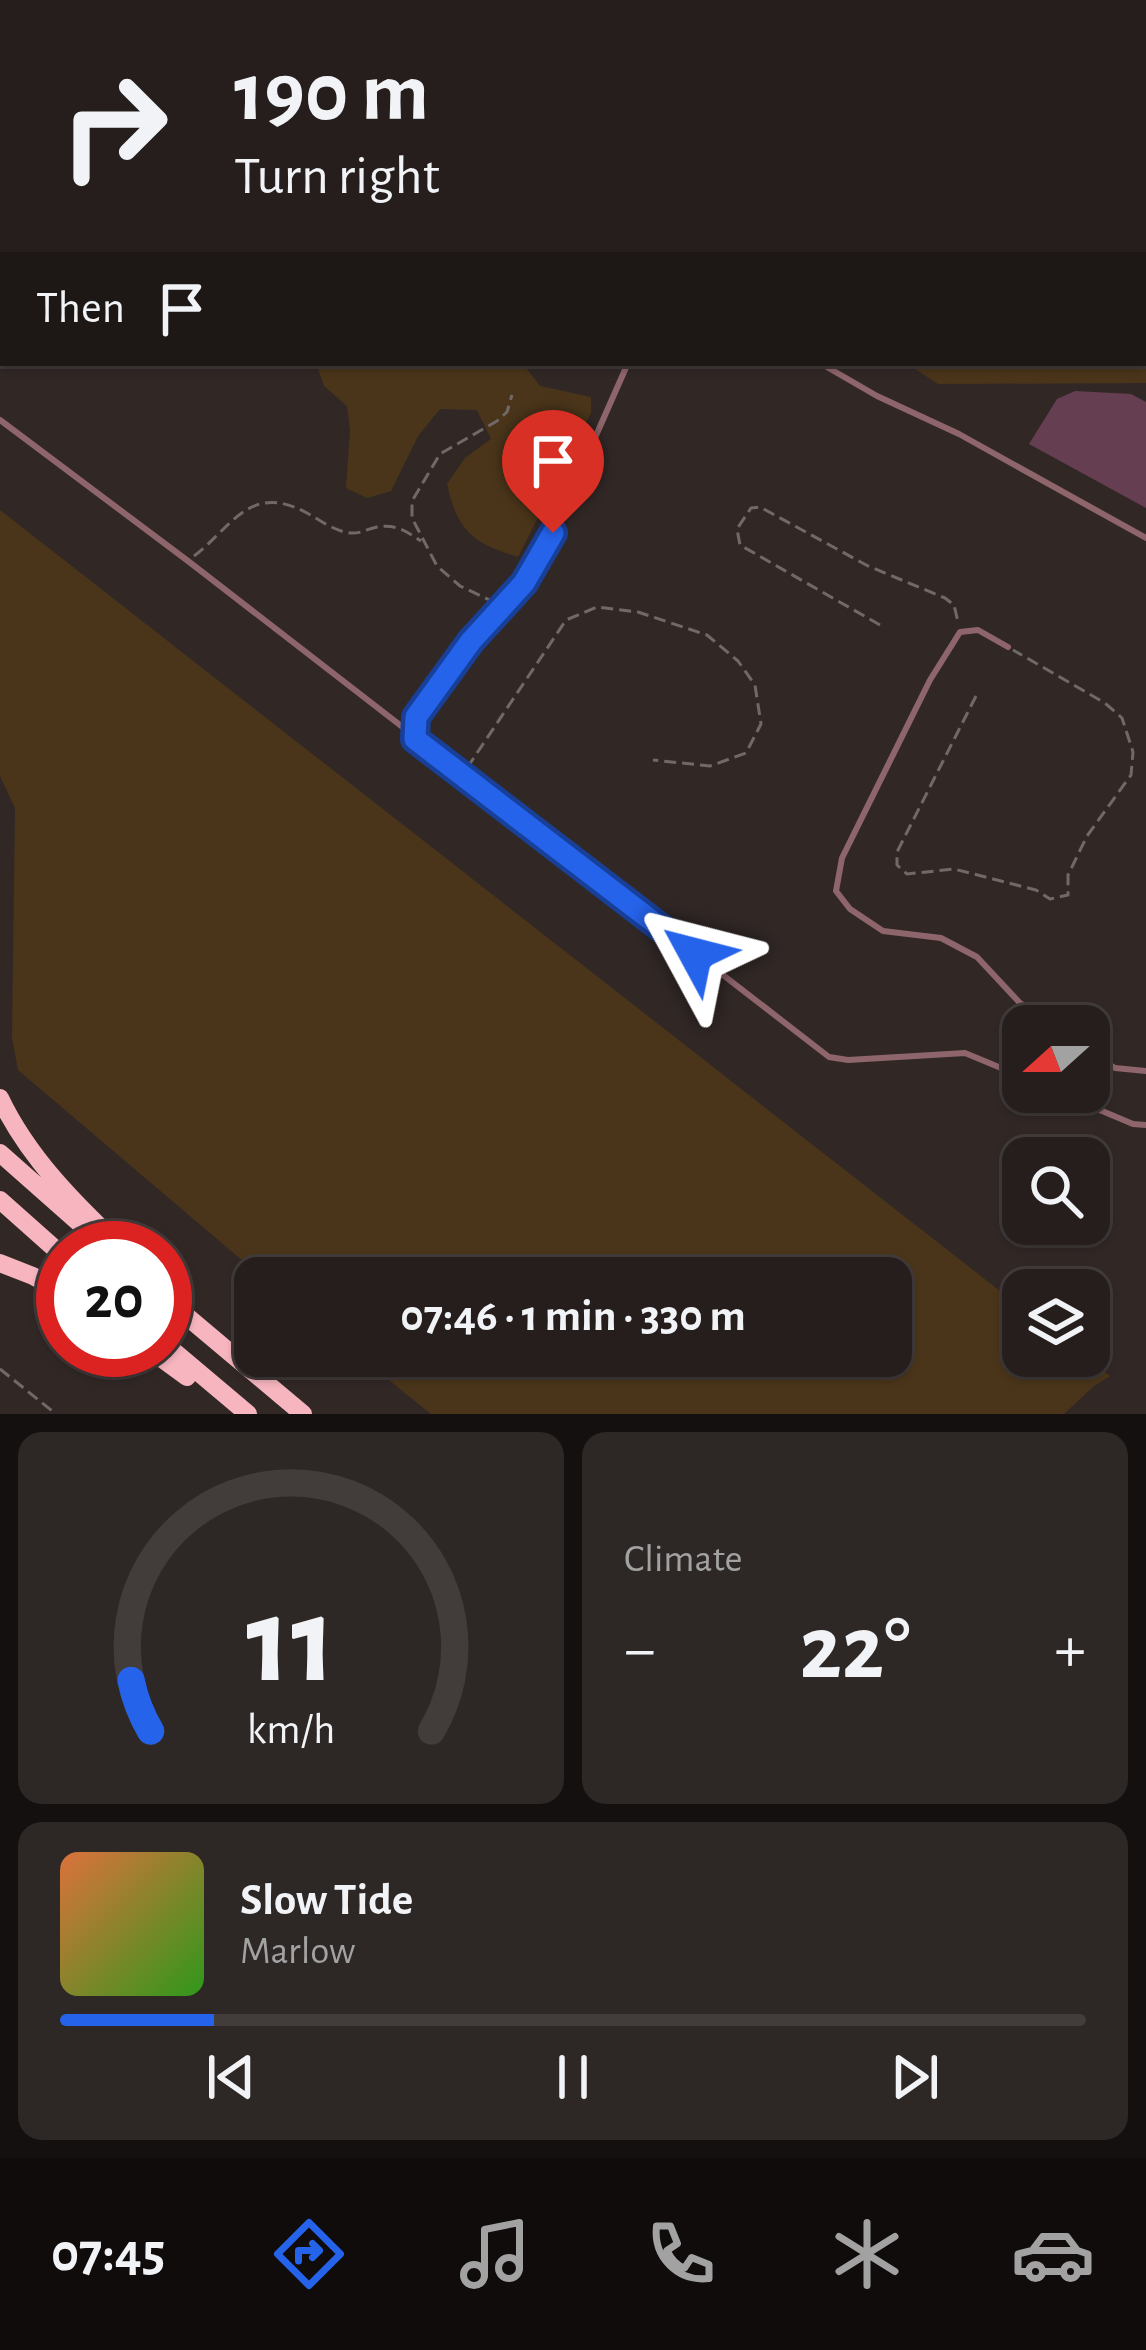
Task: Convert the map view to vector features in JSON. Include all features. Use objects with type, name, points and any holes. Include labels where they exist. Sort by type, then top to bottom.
[{"type":"highway","points":[[0,1098],[40,1163],[96,1221]]},
{"type":"highway","points":[[0,1153],[77,1221]]},
{"type":"highway","points":[[0,1200],[36,1232]]},
{"type":"highway","points":[[0,1263],[36,1278]]},
{"type":"highway","points":[[192,1320],[303,1414]]},
{"type":"highway","points":[[192,1367],[241,1408]]},
{"type":"highway","points":[[188,1377],[241,1408]]},
{"type":"lane","points":[[415,739],[416,717],[471,641],[524,583],[553,533],[627,366]]},
{"type":"lane","points":[[825,366],[1146,538]]},
{"type":"lane","points":[[0,420],[829,1057],[965,1053],[1002,1068]]},
{"type":"lane","points":[[1008,647],[978,630],[960,632],[930,680],[842,858],[836,891],[850,909],[883,932],[940,938],[977,957],[1023,1005]]},
{"type":"lane","points":[[1110,1065],[1146,1071]]},
{"type":"lane","points":[[1107,1113],[1146,1125]]},
{"type":"path","points":[[503,606],[460,586],[437,566],[412,518],[412,501],[440,454],[497,421],[507,412],[512,395]]},
{"type":"path","points":[[188,561],[234,516],[273,501],[299,508],[342,533],[399,526],[422,542]]},
{"type":"path","points":[[880,626],[740,544],[737,529],[751,508],[760,507],[868,566],[945,598],[954,605],[960,632]]},
{"type":"path","points":[[462,775],[566,620],[598,607],[638,612],[707,634],[738,661],[755,685],[761,724],[746,753],[710,766],[653,760]]},
{"type":"path","points":[[976,696],[897,852],[897,865],[907,874],[954,869],[1036,890],[1050,899],[1068,896],[1068,875],[1087,836],[1131,775],[1133,752],[1122,718],[1105,703],[1008,647]]},
{"type":"path","points":[[0,1369],[56,1414]]},
{"type":"shaded area","points":[[317,366],[524,366],[540,386],[591,397],[591,413],[518,557],[470,533],[451,500],[447,484],[465,458],[491,439],[477,410],[440,409],[418,436],[391,491],[367,498],[346,488],[347,406],[324,386]]},
{"type":"shaded area","points":[[1146,366],[1146,383],[938,384],[912,367]]},
{"type":"shaded area","points":[[1075,391],[1131,394],[1146,402],[1146,508],[1029,444],[1057,399]]},
{"type":"shaded area","points":[[0,510],[1002,1293],[1002,1377],[1108,1377],[1064,1414],[431,1414],[385,1377],[912,1377],[912,1257],[238,1257],[18,1070],[12,1038],[15,808],[0,776]]},
{"type":"route","points":[[553,533],[524,583],[471,641],[416,717],[415,739],[695,954]]}]
